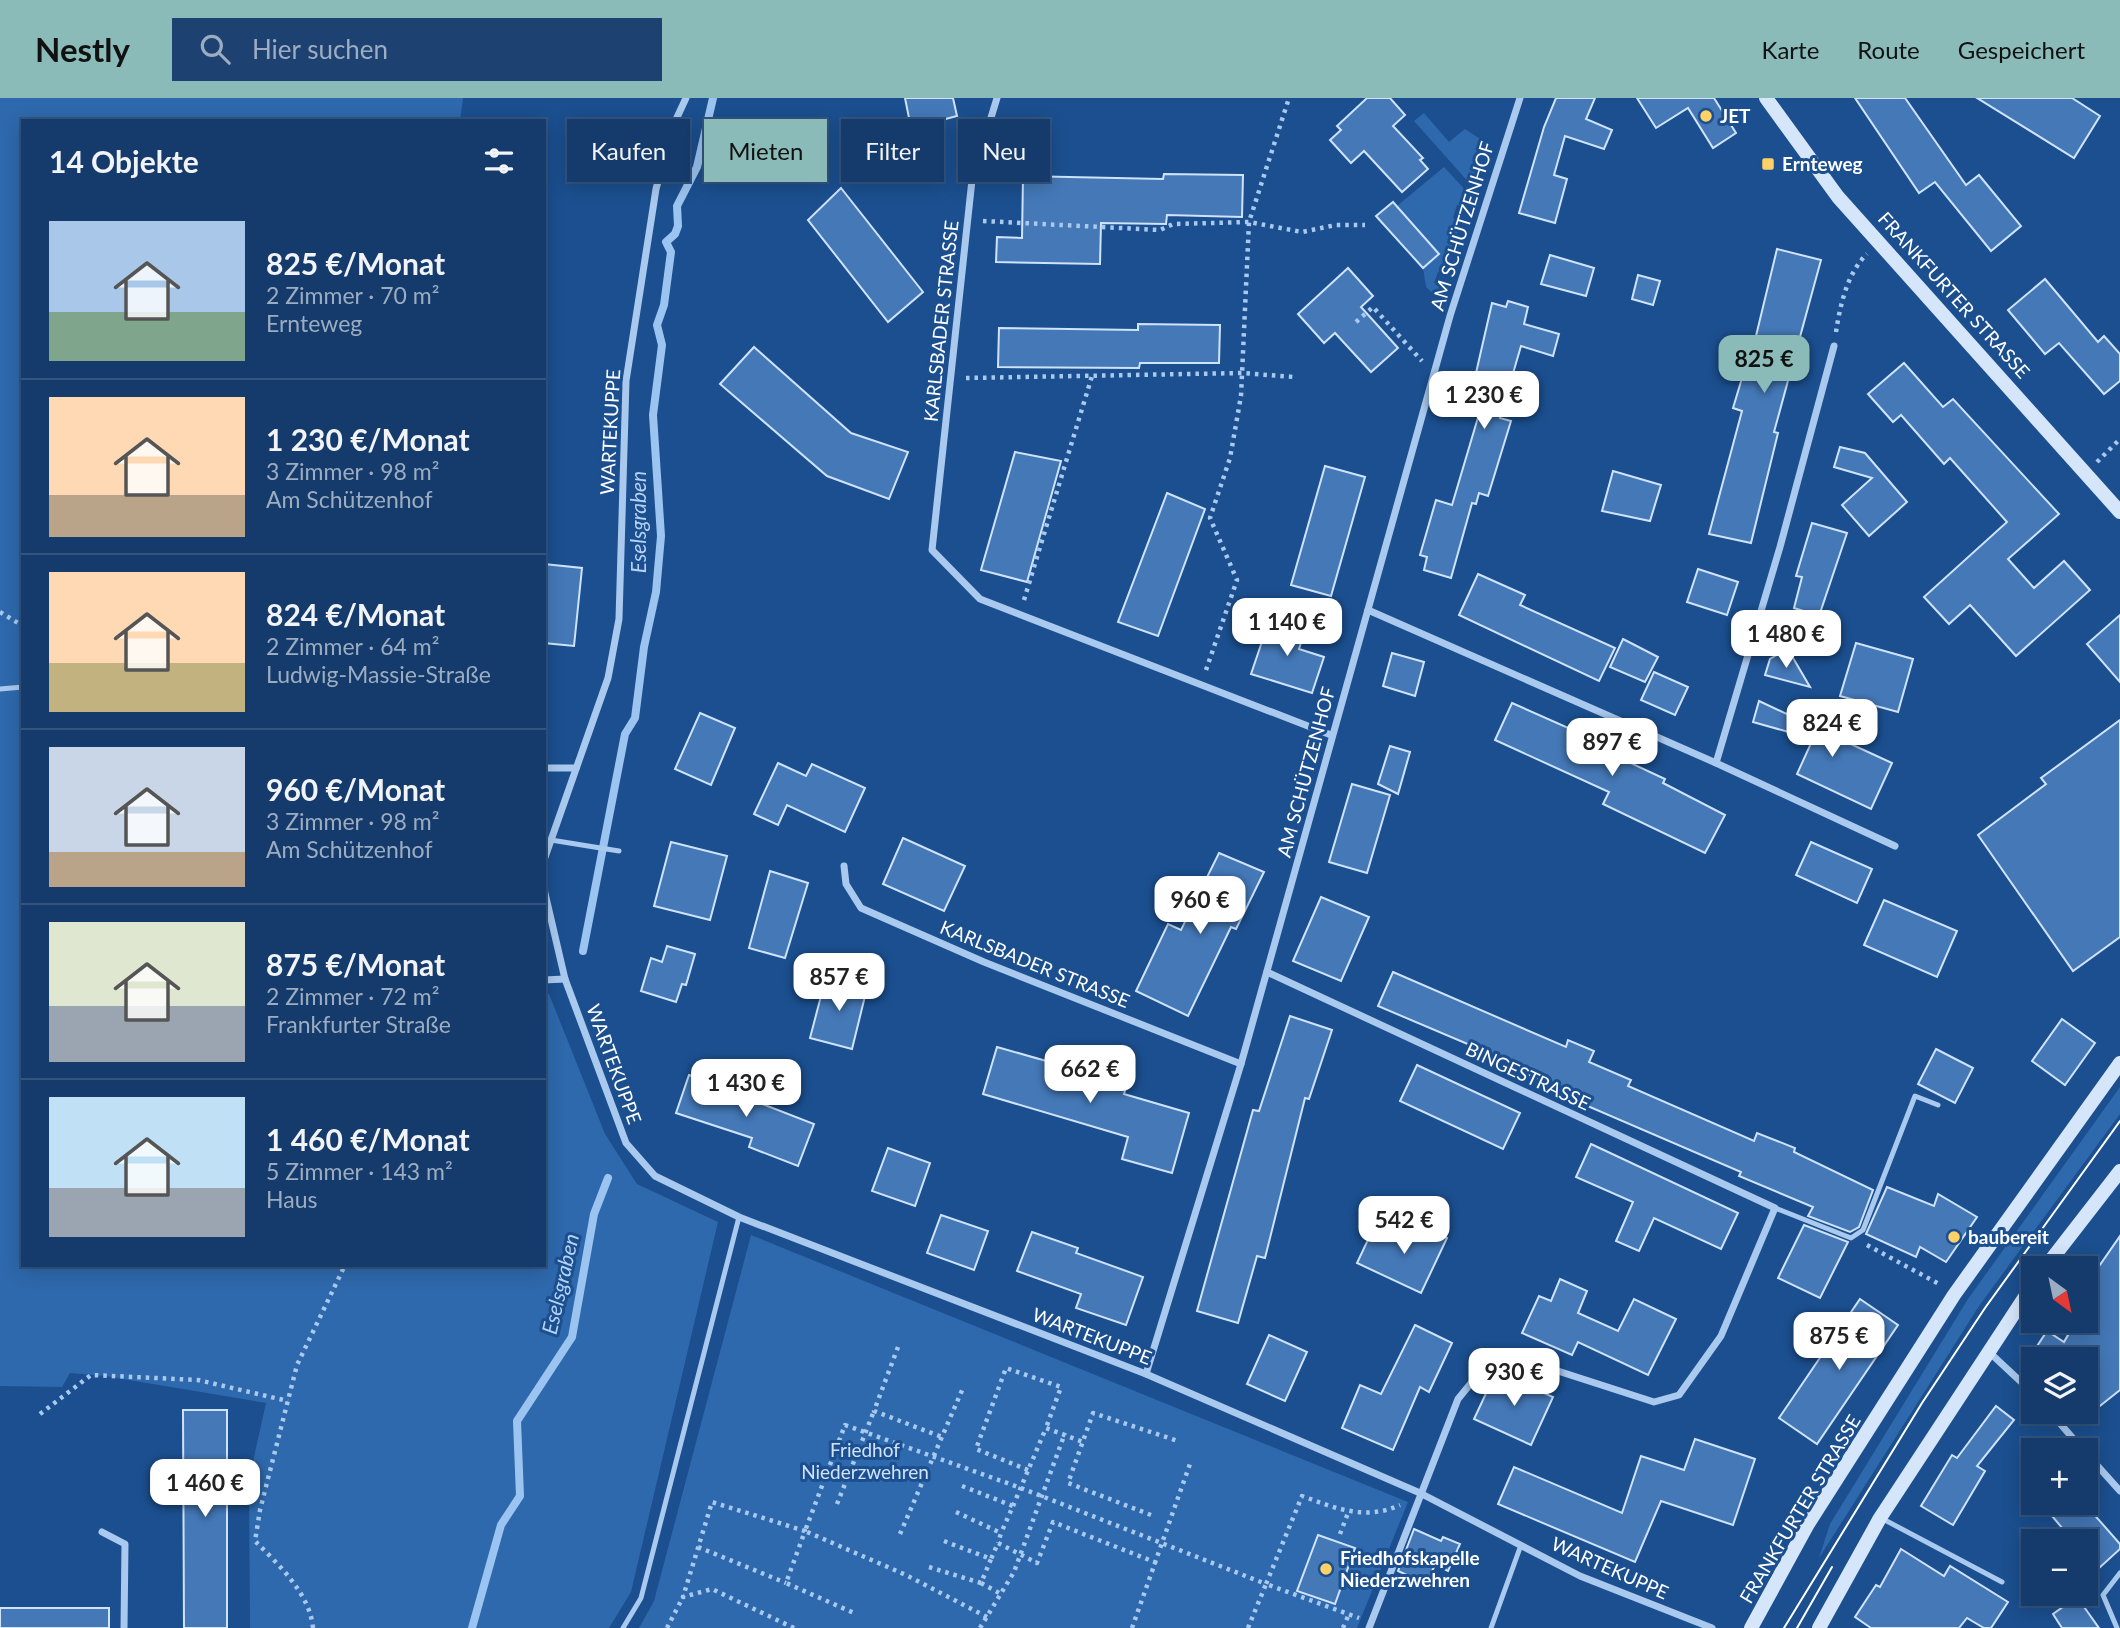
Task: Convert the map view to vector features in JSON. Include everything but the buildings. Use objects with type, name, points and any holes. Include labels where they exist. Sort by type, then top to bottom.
[{"type":"main road","name":"FRANKFURTER STRASSE","points":[[1766,98],[1838,197],[2120,512]]},
{"type":"main road","name":"FRANKFURTER STRASSE","points":[[1751,1628],[1808,1524],[1954,1295],[2120,1063]]},
{"type":"main road","points":[[2054,1256],[2120,1171]]},
{"type":"main road","points":[[1819,1628],[1880,1518],[2021,1302]]},
{"type":"street","name":"WARTEKUPPE","points":[[546,854],[608,678],[619,619],[626,381],[656,188],[673,126],[686,98]]},
{"type":"street","name":"KARLSBADER STRASSE","points":[[997,98],[972,180],[932,550],[980,599],[1020,614]]},
{"type":"street","name":"AM SCHÜTZENHOF","points":[[1146,1374],[1241,1065],[1436,366],[1520,98]]},
{"type":"street","points":[[1716,763],[1780,547],[1834,346]]},
{"type":"street","points":[[1368,610],[1716,763],[1895,846]]},
{"type":"street","points":[[1020,614],[1331,735]]},
{"type":"street","points":[[546,768],[576,768]]},
{"type":"street","name":"KARLSBADER STRASSE","points":[[844,866],[846,884],[861,908],[984,962],[1241,1065]]},
{"type":"street","name":"WARTEKUPPE","points":[[546,898],[565,979],[626,1143],[655,1175],[739,1217],[1146,1374],[1420,1493],[1580,1576],[1712,1628]]},
{"type":"street","name":"BINGESTRASSE","points":[[1267,972],[1775,1208]]},
{"type":"street","points":[[546,980],[565,979]]},
{"type":"street","points":[[1370,1625],[1458,1399],[1490,1360],[1530,1362],[1654,1402],[1679,1395],[1721,1336],[1775,1208]]},
{"type":"street","points":[[1988,1351],[2021,1382]]},
{"type":"street","points":[[2060,1424],[2073,1438]]},
{"type":"street","points":[[2098,1466],[2120,1491]]},
{"type":"street","points":[[102,1532],[125,1544],[124,1628]]},
{"type":"lane","points":[[0,689],[21,687]]},
{"type":"lane","points":[[551,840],[619,851]]},
{"type":"lane","points":[[1775,1208],[1851,1238],[1863,1230],[1915,1096],[1938,1105]]},
{"type":"lane","points":[[623,1628],[641,1598],[739,1217]]},
{"type":"lane","points":[[1880,1518],[2001,1582]]},
{"type":"lane","points":[[1491,1628],[1521,1545]]},
{"type":"lane","points":[[2117,1628],[2103,1595],[2120,1573]]},
{"type":"path","points":[[1202,684],[1237,580],[1210,518],[1230,458],[1242,373],[1249,222],[1289,98]]},
{"type":"path","points":[[968,220],[1160,230],[1173,224],[1249,222],[1302,232],[1336,225],[1365,225]]},
{"type":"path","points":[[1834,346],[1839,314],[1856,265],[1881,242]]},
{"type":"path","points":[[1356,322],[1373,307],[1422,361],[1436,366]]},
{"type":"path","points":[[951,378],[1242,373],[1294,377]]},
{"type":"path","points":[[1020,614],[1092,376]]},
{"type":"path","points":[[2086,472],[2120,439]]},
{"type":"path","points":[[0,612],[21,625]]},
{"type":"path","points":[[1872,1247],[1931,1278]]},
{"type":"path","points":[[313,1628],[311,1611],[279,1566],[255,1541],[260,1510],[297,1366],[344,1267]]},
{"type":"path","points":[[837,1504],[898,1347]]},
{"type":"path","points":[[981,1583],[1001,1533],[1021,1488],[1046,1428],[1061,1387],[1006,1367],[975,1449],[1028,1471]]},
{"type":"path","points":[[40,1414],[91,1375],[198,1380],[288,1401]]},
{"type":"path","points":[[900,1534],[963,1388]]},
{"type":"path","points":[[873,1411],[942,1437]]},
{"type":"path","points":[[1151,1515],[1068,1483],[1093,1413],[1178,1441]]},
{"type":"path","points":[[786,1583],[845,1425],[1021,1488],[1160,1544],[1349,1614],[1370,1625]]},
{"type":"path","points":[[1046,1428],[1083,1442]]},
{"type":"path","points":[[980,1628],[1020,1556],[1065,1433]]},
{"type":"path","points":[[1132,1628],[1191,1461]]},
{"type":"path","points":[[962,1486],[1013,1506]]},
{"type":"path","points":[[1248,1628],[1302,1496],[1348,1513],[1377,1512]]},
{"type":"path","points":[[667,1628],[682,1597],[712,1502],[805,1531],[906,1574],[987,1617]]},
{"type":"path","points":[[956,1512],[1001,1533]]},
{"type":"path","points":[[1340,1534],[1348,1513]]},
{"type":"path","points":[[998,1543],[1037,1563],[1053,1522],[1157,1563]]},
{"type":"path","points":[[944,1541],[992,1559]]},
{"type":"path","points":[[698,1547],[855,1613]]},
{"type":"path","points":[[929,1567],[981,1583],[1000,1594]]},
{"type":"path","points":[[682,1597],[712,1589],[794,1628]]},
{"type":"path","points":[[1343,1628],[1349,1614]]},
{"type":"green space","points":[[0,98],[463,98],[460,119],[21,119],[21,1267],[546,1267],[546,994],[549,994],[605,1134],[637,1184],[718,1222],[631,1592],[609,1628],[250,1628],[249,1479],[266,1403],[105,1376],[70,1373],[62,1387],[0,1386]]},
{"type":"green space","points":[[1424,113],[1449,142],[1465,129],[1485,142],[1472,186],[1414,121]]},
{"type":"green space","points":[[1444,167],[1469,194],[1466,206],[1457,205],[1453,218],[1461,220],[1446,274],[1438,272],[1434,283],[1442,286],[1438,298],[1426,287],[1423,268],[1439,253],[1397,206]]},
{"type":"green space","points":[[2120,1087],[2120,1114],[1979,1306],[1819,1558],[1830,1524],[1968,1299]]},
{"type":"green space","name":"Friedhof Niederzwehren","points":[[751,1235],[1408,1502],[1357,1628],[639,1628],[654,1601]]},
{"type":"waterway","name":"Eselsgraben","points":[[583,951],[625,734],[635,718],[644,647],[656,592],[661,536],[653,415],[662,345],[657,325],[664,305],[671,252],[666,242],[675,234],[678,226],[677,206],[697,167],[713,98]]},
{"type":"waterway","name":"Eselsgraben","points":[[472,1628],[501,1525],[520,1496],[517,1421],[572,1337],[594,1214],[608,1178]]},
{"type":"tram line","points":[[1784,1628],[1922,1403],[1985,1308],[2120,1121]]},
{"type":"tram line","points":[[1797,1628],[1832,1567]]},
{"type":"place","name":"JET","points":[[1706,116]]},
{"type":"place","name":"Ernteweg","points":[[1768,164]]},
{"type":"place","name":"baubereit","points":[[1954,1237]]},
{"type":"place","name":"Friedhofskapelle Niederzwehren","points":[[1326,1569]]}]
